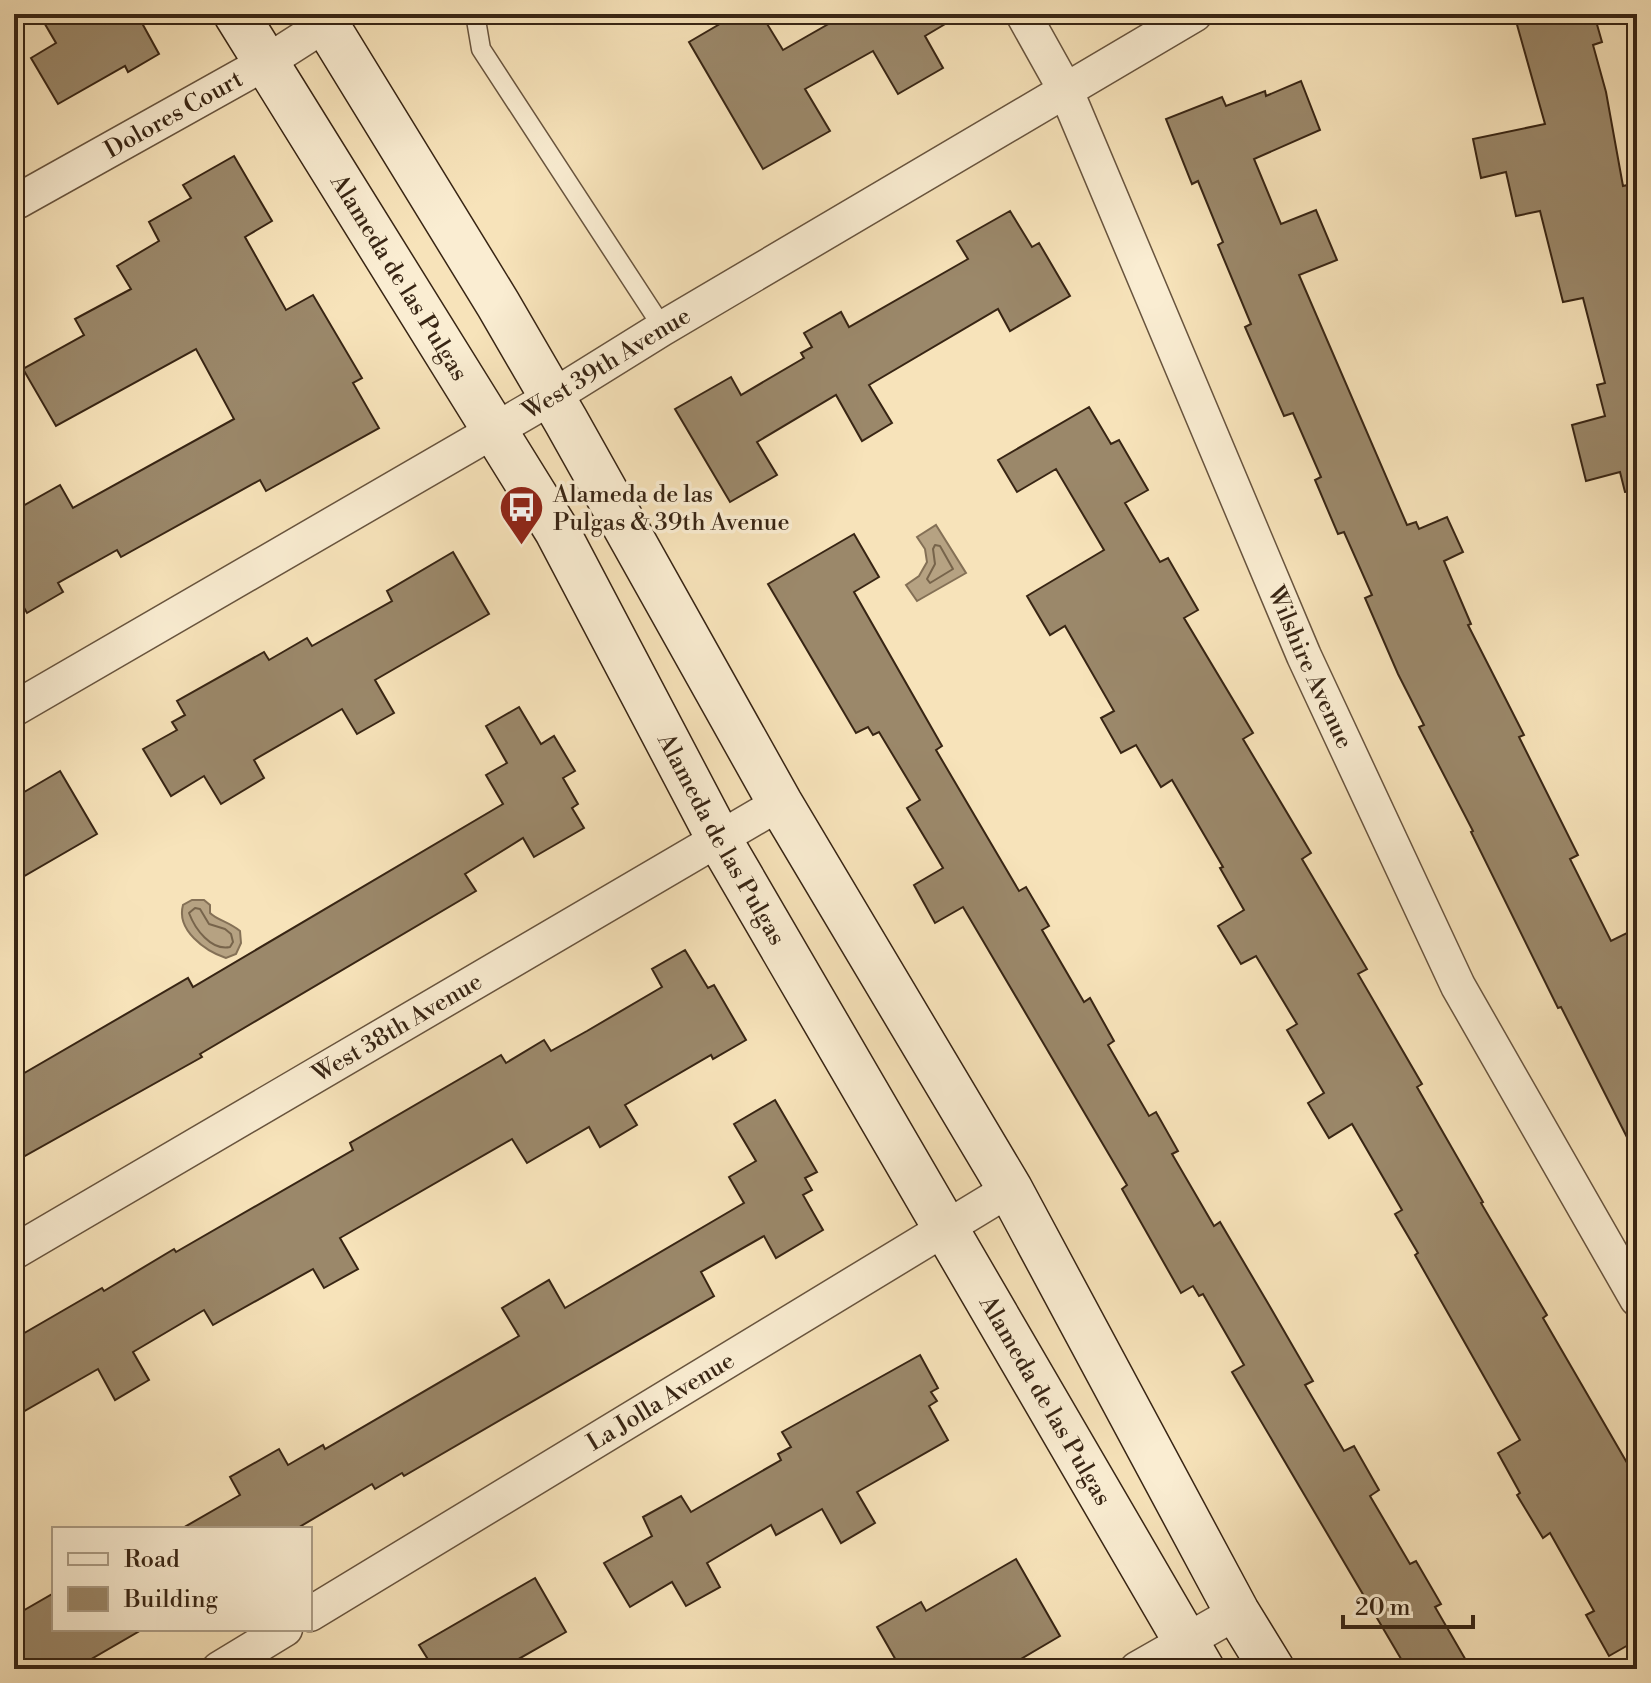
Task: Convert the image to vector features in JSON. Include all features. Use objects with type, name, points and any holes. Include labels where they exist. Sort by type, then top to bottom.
[{"type":"main road","name":"Alameda de las Pulgas","points":[[236,14],[557,531],[719,839],[1194,1655]]},
{"type":"main road","points":[[329,17],[552,397],[780,803],[1010,1189],[1237,1612],[1272,1669]]},
{"type":"street","name":"Wilshire Avenue","points":[[1023,14],[1066,91],[1304,656],[1458,986],[1637,1299]]},
{"type":"street","name":"West 39th Avenue","points":[[14,709],[552,397],[663,328],[1195,14]]},
{"type":"street","name":"Dolores Court","points":[[18,201],[265,63],[329,17]]},
{"type":"street","name":"West 38th Avenue","points":[[14,1252],[780,803]]},
{"type":"street","name":"La Jolla Avenue","points":[[312,1613],[1010,1189]]},
{"type":"street","points":[[1137,1669],[1194,1655],[1237,1612]]},
{"type":"street","points":[[219,1669],[282,1631]]},
{"type":"lane","points":[[475,14],[481,49],[663,328]]},
{"type":"water","points":[[936,525],[966,573],[917,601],[906,585],[919,576],[927,562],[925,549],[917,537]]},
{"type":"water","points":[[192,900],[204,900],[210,905],[210,913],[240,931],[241,943],[236,954],[226,958],[218,955],[201,945],[188,931],[182,914],[183,905]]},
{"type":"building","points":[[39,14],[137,14],[159,54],[128,72],[125,66],[58,104],[31,58],[56,43]]},
{"type":"building","points":[[737,14],[761,14],[783,50],[846,14],[962,14],[925,36],[943,68],[898,94],[873,51],[805,89],[830,131],[763,169],[689,42]]},
{"type":"building","points":[[1514,14],[1594,14],[1602,42],[1593,45],[1606,92],[1623,186],[1632,184],[1637,208],[1637,491],[1625,492],[1620,472],[1586,481],[1572,425],[1605,416],[1597,385],[1605,383],[1583,298],[1563,302],[1540,211],[1516,216],[1506,172],[1481,178],[1473,139],[1545,124]]},
{"type":"building","points":[[1301,81],[1320,130],[1254,159],[1281,224],[1316,210],[1337,260],[1299,275],[1407,525],[1416,522],[1419,529],[1447,517],[1463,552],[1444,561],[1471,624],[1468,625],[1524,735],[1519,737],[1578,855],[1570,859],[1611,941],[1637,928],[1637,1157],[1561,1007],[1558,1008],[1419,727],[1424,725],[1365,598],[1372,595],[1344,532],[1338,534],[1315,480],[1321,477],[1293,413],[1284,416],[1245,327],[1251,324],[1218,245],[1223,242],[1198,181],[1192,184],[1166,119],[1222,97],[1226,106],[1265,91],[1266,96]]},
{"type":"building","points":[[234,156],[272,221],[245,237],[286,310],[313,295],[362,378],[353,383],[379,428],[266,491],[260,480],[121,557],[117,550],[58,583],[63,592],[27,613],[14,590],[14,511],[60,485],[73,508],[234,419],[196,349],[56,426],[23,369],[84,335],[75,319],[131,289],[117,266],[159,241],[149,222],[191,198],[183,185]]},
{"type":"building","points":[[1010,211],[1032,247],[1039,243],[1070,296],[1010,331],[998,309],[869,385],[892,423],[862,441],[836,395],[757,442],[777,475],[730,502],[675,409],[731,377],[741,395],[804,358],[801,353],[812,347],[804,333],[841,312],[849,327],[968,259],[957,241]]},
{"type":"building","points":[[1089,407],[1111,444],[1119,440],[1148,490],[1125,503],[1160,562],[1168,558],[1198,610],[1184,618],[1253,733],[1243,739],[1311,853],[1302,859],[1367,969],[1358,974],[1422,1084],[1417,1087],[1481,1203],[1547,1315],[1543,1318],[1637,1480],[1637,1640],[1609,1656],[1586,1615],[1594,1611],[1550,1533],[1543,1538],[1517,1495],[1520,1493],[1498,1453],[1520,1440],[1415,1255],[1418,1253],[1395,1214],[1402,1210],[1352,1124],[1329,1138],[1308,1103],[1324,1093],[1287,1030],[1297,1024],[1256,956],[1241,964],[1218,926],[1244,910],[1220,868],[1223,867],[1172,780],[1161,787],[1136,745],[1121,753],[1101,718],[1114,711],[1065,626],[1050,635],[1027,596],[1104,550],[1056,469],[1017,492],[998,460]]},
{"type":"building","points":[[854,534],[879,577],[854,592],[942,746],[936,750],[1019,891],[1026,887],[1049,926],[1042,930],[1084,1002],[1090,998],[1114,1041],[1108,1045],[1149,1116],[1156,1112],[1178,1151],[1172,1154],[1214,1226],[1220,1222],[1269,1305],[1313,1381],[1305,1385],[1344,1451],[1354,1446],[1379,1490],[1370,1496],[1410,1564],[1416,1561],[1441,1604],[1435,1607],[1471,1669],[1407,1669],[1232,1372],[1244,1365],[1203,1294],[1199,1296],[1193,1286],[1181,1293],[1122,1189],[1127,1185],[963,907],[935,923],[914,885],[943,868],[907,808],[920,800],[879,732],[873,735],[868,727],[856,733],[768,584]]},
{"type":"building","points":[[453,552],[489,614],[375,680],[394,713],[357,734],[342,709],[254,760],[264,778],[221,804],[204,776],[171,796],[143,749],[177,730],[172,722],[185,715],[177,701],[264,652],[269,660],[307,638],[312,646],[392,601],[387,591]]},
{"type":"building","points":[[519,707],[541,744],[554,736],[575,771],[563,778],[578,804],[572,808],[584,828],[534,857],[523,838],[465,874],[476,891],[200,1054],[202,1057],[14,1162],[14,1079],[188,978],[193,987],[503,804],[486,775],[507,763],[486,726]]},
{"type":"building","points":[[60,771],[97,834],[14,882],[14,798]]},
{"type":"building","points":[[685,950],[708,988],[714,985],[746,1040],[713,1059],[711,1055],[625,1105],[637,1125],[600,1147],[589,1127],[527,1163],[512,1139],[340,1238],[358,1269],[324,1288],[313,1269],[213,1325],[204,1310],[133,1352],[149,1380],[115,1400],[98,1369],[14,1417],[14,1339],[174,1249],[176,1252],[353,1150],[350,1143],[501,1055],[506,1063],[544,1040],[551,1051],[587,1031],[662,987],[652,969]]},
{"type":"building","points":[[775,1100],[817,1172],[805,1178],[812,1190],[803,1195],[823,1230],[776,1258],[764,1236],[701,1272],[714,1296],[404,1476],[402,1473],[375,1489],[372,1484],[299,1527],[184,1527],[240,1495],[230,1477],[279,1449],[288,1465],[323,1445],[325,1449],[519,1336],[502,1308],[549,1280],[565,1308],[744,1203],[729,1177],[756,1161],[734,1124]]},
{"type":"building","points":[[920,1355],[938,1388],[931,1392],[937,1401],[929,1406],[948,1440],[857,1492],[875,1523],[841,1543],[822,1509],[776,1535],[771,1525],[707,1563],[720,1587],[686,1606],[672,1582],[630,1607],[604,1563],[652,1536],[643,1517],[681,1496],[691,1512],[781,1460],[778,1454],[791,1447],[782,1432]]},
{"type":"building","points":[[1016,1559],[1060,1636],[1004,1669],[901,1669],[877,1627],[921,1602],[926,1611]]},
{"type":"building","points":[[535,1578],[566,1632],[501,1669],[434,1669],[419,1645]]},
{"type":"building","points":[[52,1594],[52,1631],[140,1631],[74,1669],[14,1669],[14,1616]]},
{"type":"place","name":"Alameda de las Pulgas & 39th Avenue","points":[[522,547]]}]
